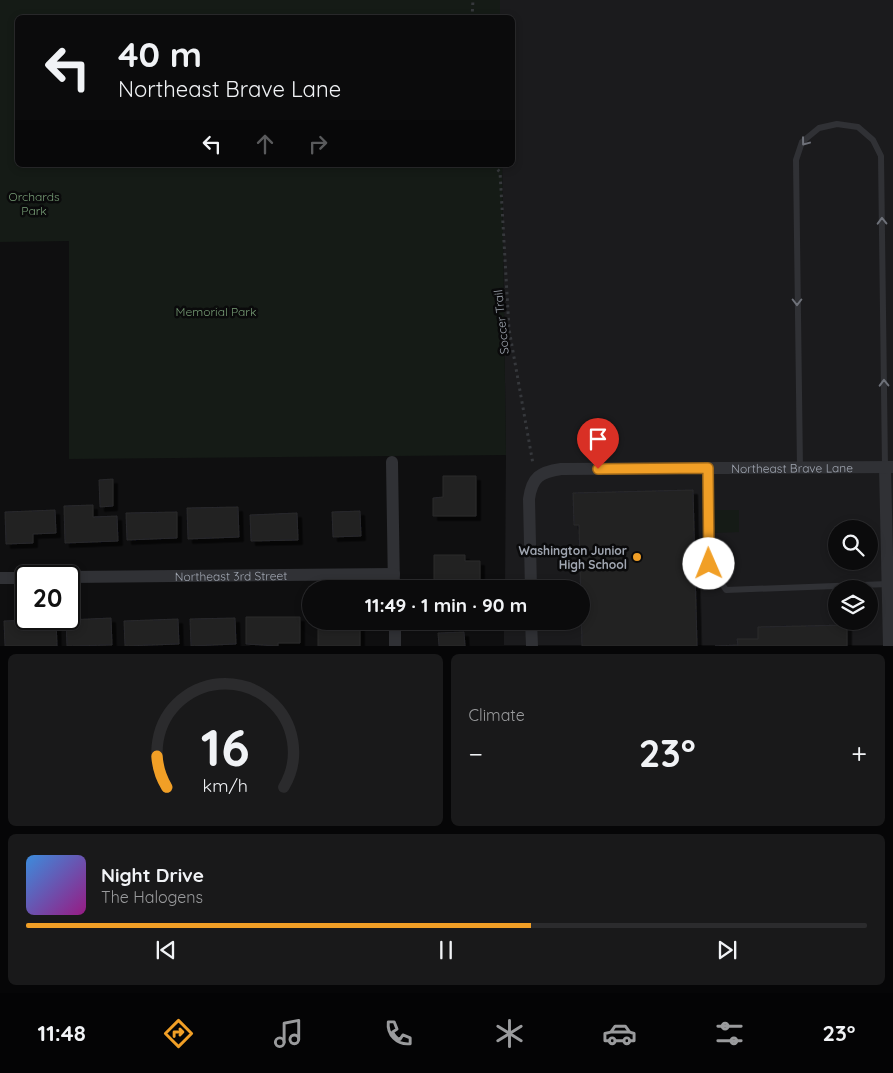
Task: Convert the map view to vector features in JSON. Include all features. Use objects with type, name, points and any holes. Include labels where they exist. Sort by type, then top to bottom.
[{"type":"street","points":[[392,462],[394,580]]},
{"type":"street","name":"Northeast Brave Lane","points":[[536,480],[549,471],[561,469],[889,467]]},
{"type":"street","points":[[889,467],[888,584],[890,646]]},
{"type":"street","points":[[531,580],[528,499],[530,486],[536,480]]},
{"type":"street","name":"Northeast 3rd Street","points":[[80,578],[394,574]]},
{"type":"street","points":[[0,578],[15,578]]},
{"type":"street","points":[[395,630],[395,646]]},
{"type":"street","points":[[531,630],[532,646]]},
{"type":"lane","points":[[800,469],[796,160],[802,142],[819,128],[836,124],[858,127],[873,140],[881,156],[889,467]]},
{"type":"lane","points":[[708,468],[709,564],[726,590],[888,584]]},
{"type":"path","points":[[472,15],[473,0]]},
{"type":"path","name":"Soccer Trail","points":[[495,167],[500,172],[509,329],[536,480]]},
{"type":"shaded area","points":[[500,0],[893,0],[893,645],[504,645],[504,630],[590,630],[590,580],[505,580],[506,455],[502,167],[515,167],[515,15],[500,15]]},
{"type":"green space","name":"Memorial Park","points":[[0,0],[500,0],[500,15],[15,15],[15,167],[502,167],[506,455],[69,459],[69,241],[0,242]]},
{"type":"green space","points":[[714,510],[739,510],[739,532],[715,533]]},
{"type":"building","points":[[443,476],[476,476],[476,516],[433,516],[433,498],[443,497]]},
{"type":"building","points":[[113,479],[113,506],[100,507],[99,480]]},
{"type":"building","name":"Washington Junior High School","points":[[693,490],[697,646],[582,646],[582,630],[590,630],[590,580],[580,580],[579,525],[574,525],[573,493]]},
{"type":"building","points":[[93,505],[93,517],[117,516],[118,541],[65,543],[64,506]]},
{"type":"building","points":[[238,507],[239,537],[188,539],[187,508]]},
{"type":"building","points":[[55,510],[56,533],[33,534],[33,543],[6,544],[5,512]]},
{"type":"building","points":[[360,511],[361,536],[333,537],[332,512]]},
{"type":"building","points":[[177,512],[177,538],[127,540],[126,513]]},
{"type":"building","points":[[297,513],[298,540],[251,541],[250,515]]},
{"type":"building","points":[[434,555],[465,555],[465,561],[480,561],[480,580],[434,580]]},
{"type":"building","points":[[246,617],[300,617],[300,643],[278,643],[278,646],[246,644]]},
{"type":"building","points":[[111,618],[112,645],[67,646],[66,630],[80,630],[80,619]]},
{"type":"building","points":[[235,618],[236,644],[191,646],[190,619]]},
{"type":"building","points":[[178,619],[179,644],[125,646],[124,621]]},
{"type":"building","points":[[4,621],[15,621],[15,630],[56,630],[57,646],[5,646]]},
{"type":"building","points":[[828,625],[828,630],[847,630],[847,646],[715,646],[738,645],[737,639],[758,639],[758,627]]},
{"type":"building","points":[[318,630],[360,630],[360,646],[318,646]]},
{"type":"building","points":[[464,632],[465,646],[439,646],[438,633]]},
{"type":"place","name":"Washington Junior High School","points":[[637,557]]},
{"type":"route","points":[[598,469],[708,468],[709,564]]},
{"type":"park label","name":"Orchards Park","points":[[34,203]]}]
